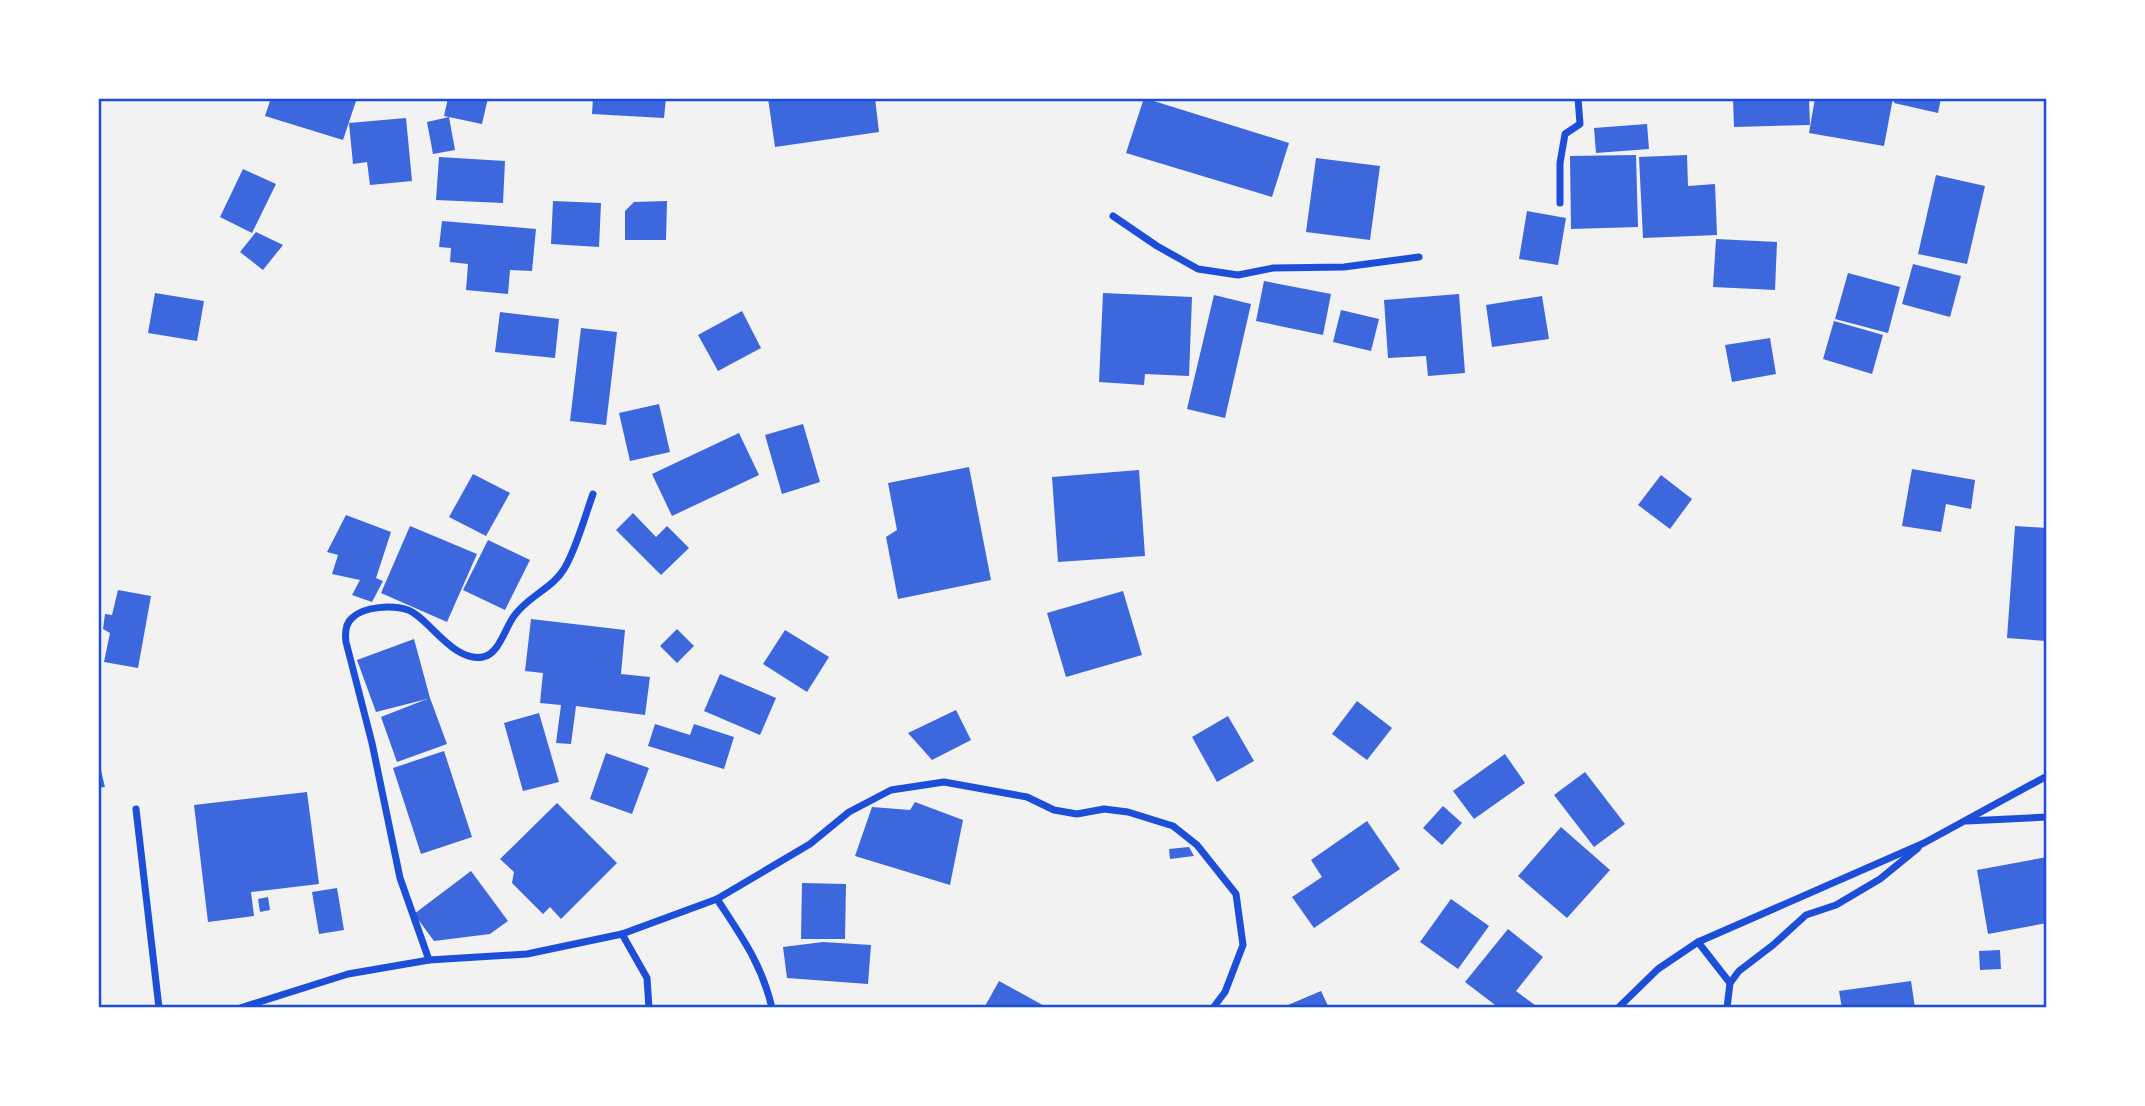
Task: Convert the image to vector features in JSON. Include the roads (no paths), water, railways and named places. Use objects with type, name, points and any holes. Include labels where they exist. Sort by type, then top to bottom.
[{"type":"street","points":[[1560,202],[1560,163],[1565,134],[1580,124],[1578,98]]},
{"type":"street","points":[[1113,216],[1157,246],[1198,269],[1238,275],[1273,268],[1344,267],[1419,257]]},
{"type":"street","points":[[429,960],[400,878],[345,630],[351,618],[362,612],[385,607],[411,611],[456,649],[480,658],[489,655],[513,616],[529,598],[548,587],[564,570],[593,494]]},
{"type":"street","points":[[1618,1008],[1658,969],[1698,942],[1924,843],[2047,776]]},
{"type":"street","points":[[240,1008],[348,974],[429,960],[527,954],[622,934],[717,899],[810,844],[849,812],[891,790],[944,782],[1027,797],[1054,810],[1077,814],[1104,809],[1128,812],[1173,826],[1196,845],[1236,894],[1243,945],[1225,992],[1213,1008]]},
{"type":"street","points":[[136,809],[159,1008]]},
{"type":"street","points":[[1962,821],[2047,817]]},
{"type":"street","points":[[1727,1008],[1730,983],[1739,971],[1806,915],[1836,905],[1880,879],[1924,843]]},
{"type":"street","points":[[717,899],[751,952],[766,982],[772,1008]]},
{"type":"street","points":[[622,934],[647,978],[649,1008]]},
{"type":"street","points":[[1698,942],[1730,983]]}]
